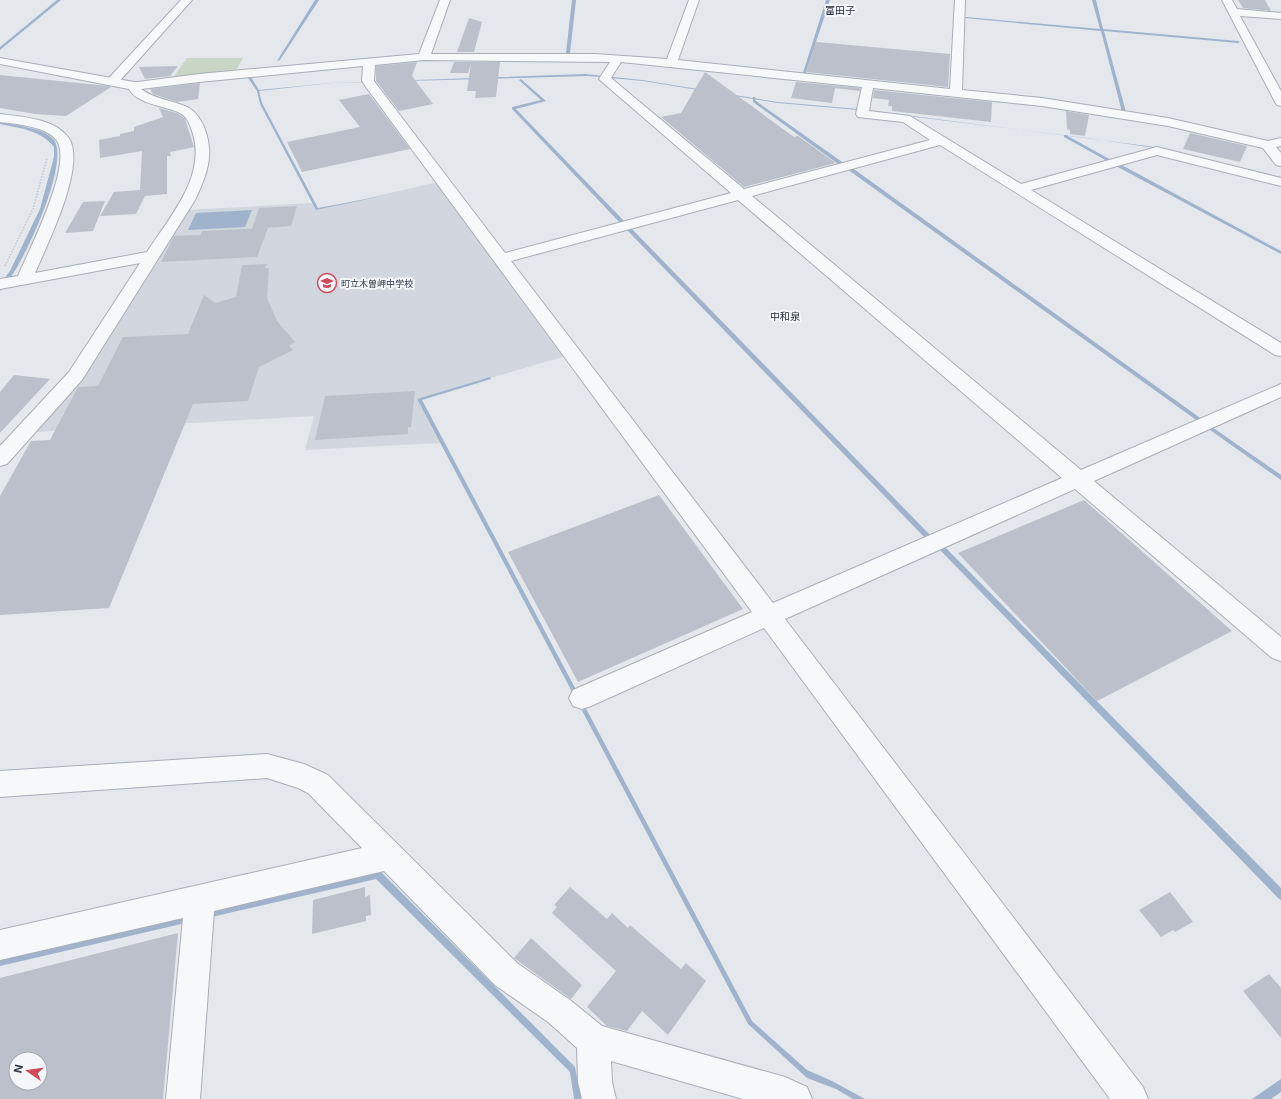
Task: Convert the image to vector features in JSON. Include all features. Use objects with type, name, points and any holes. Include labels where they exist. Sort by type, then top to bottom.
[{"type":"street","points":[[112,82],[187,0]]},
{"type":"street","points":[[424,57],[445,0]]},
{"type":"street","points":[[671,63],[694,0]]},
{"type":"street","points":[[956,92],[960,0]]},
{"type":"street","points":[[1227,0],[1281,102]]},
{"type":"street","points":[[1234,12],[1281,16]]},
{"type":"street","points":[[0,61],[134,86],[199,78],[424,57],[567,56],[618,58],[1042,102],[1168,122],[1275,143],[1281,162]]},
{"type":"street","points":[[618,58],[606,77],[741,194],[1281,651]]},
{"type":"street","points":[[369,61],[369,82],[1131,1099]]},
{"type":"street","points":[[868,84],[862,114],[906,119],[1281,351]]},
{"type":"street","points":[[0,459],[76,376],[188,200],[198,180],[204,153],[203,144],[193,116],[181,109],[150,100],[135,90],[134,86]]},
{"type":"street","points":[[0,118],[34,124],[52,131],[63,140],[68,156],[62,188],[56,207],[12,285]]},
{"type":"street","points":[[501,259],[941,141]]},
{"type":"street","points":[[1020,189],[1157,151],[1281,182]]},
{"type":"street","points":[[12,285],[152,256]]},
{"type":"street","points":[[582,698],[1281,390]]},
{"type":"street","points":[[0,784],[267,766],[304,777],[318,784],[506,974],[559,1011],[593,1040],[785,1094],[795,1099]]},
{"type":"street","points":[[0,945],[200,911],[388,856]]},
{"type":"street","points":[[183,1099],[200,911]]},
{"type":"street","points":[[593,1040],[595,1082],[599,1099]]},
{"type":"path","points":[[4,267],[33,209],[47,157]]},
{"type":"shaded area","name":"町立木曽岬中学校","points":[[438,182],[566,356],[417,399],[440,443],[305,450],[314,416],[36,432],[83,376],[188,210],[312,203],[316,210]]},
{"type":"green space","points":[[187,58],[243,58],[235,72],[173,78]]},
{"type":"water","points":[[585,74],[642,80],[778,102],[858,109],[1034,132],[858,110],[778,103],[643,81],[588,76],[332,83],[259,91],[262,103],[318,208],[382,196],[316,210],[260,104],[257,91],[248,78],[251,77],[259,90],[331,83]]},
{"type":"water","points":[[0,122],[37,130],[50,136],[54,140],[57,152],[56,171],[41,217],[19,263],[9,280],[0,291],[0,284],[10,271],[40,209],[54,157],[54,147],[49,141],[36,133],[0,124]]},
{"type":"water","points":[[1103,140],[1155,147],[1281,177],[1281,179],[1155,148]]},
{"type":"water","points":[[252,210],[245,227],[188,230],[196,213]]},
{"type":"water","points":[[490,377],[491,379],[422,400],[752,1021],[807,1070],[832,1081],[865,1099],[853,1099],[836,1089],[807,1078],[748,1024],[417,399]]},
{"type":"water","points":[[380,871],[575,1067],[581,1099],[574,1099],[570,1072],[376,879],[0,966],[0,957]]},
{"type":"water","points":[[1281,1079],[1281,1092],[1271,1099],[1252,1099]]},
{"type":"building","points":[[1238,0],[1265,0],[1271,11],[1243,8]]},
{"type":"building","points":[[469,18],[482,22],[474,52],[457,52]]},
{"type":"building","points":[[816,42],[950,54],[948,87],[806,72]]},
{"type":"building","points":[[417,62],[412,76],[433,104],[399,111],[376,81],[376,66]]},
{"type":"building","points":[[454,62],[500,62],[496,97],[475,98],[476,91],[467,91],[471,63],[468,73],[450,73]]},
{"type":"building","points":[[178,66],[170,76],[145,79],[139,67]]},
{"type":"building","points":[[705,72],[794,137],[798,136],[836,163],[744,187],[661,117],[681,113]]},
{"type":"building","points":[[0,75],[111,87],[66,116],[35,114],[0,108]]},
{"type":"building","points":[[796,82],[860,88],[860,91],[835,88],[832,103],[791,98]]},
{"type":"building","points":[[200,83],[198,99],[177,102],[153,94],[150,89]]},
{"type":"building","points":[[874,90],[992,102],[991,122],[892,111],[892,106],[888,106],[889,100],[873,98]]},
{"type":"building","points":[[369,94],[410,149],[302,172],[287,142],[360,127],[339,100]]},
{"type":"building","points":[[159,108],[177,113],[185,119],[194,147],[170,152],[171,156],[167,156],[167,194],[145,196],[136,214],[100,216],[114,192],[140,190],[142,151],[100,158],[99,140],[120,136],[120,134],[134,131],[134,127],[163,117]]},
{"type":"building","points":[[1066,111],[1089,115],[1085,136],[1070,134],[1070,130],[1067,129]]},
{"type":"building","points":[[1190,133],[1247,146],[1240,162],[1183,149]]},
{"type":"building","points":[[105,201],[93,231],[65,233],[83,202]]},
{"type":"building","points":[[297,206],[291,226],[252,229],[259,208]]},
{"type":"building","points":[[268,228],[257,257],[161,262],[174,236],[200,235],[202,231]]},
{"type":"building","points":[[267,264],[265,268],[269,268],[267,298],[277,321],[295,342],[289,346],[293,350],[259,367],[248,401],[193,404],[109,608],[0,615],[0,496],[31,441],[50,440],[78,387],[98,386],[123,337],[188,334],[204,295],[216,303],[236,297],[242,265]]},
{"type":"building","points":[[14,375],[50,379],[0,433],[0,392]]},
{"type":"building","points":[[415,391],[411,427],[408,427],[408,434],[315,440],[325,396]]},
{"type":"building","points":[[659,495],[743,609],[578,682],[508,552]]},
{"type":"building","points":[[1084,500],[1232,631],[1097,701],[958,553]]},
{"type":"building","points":[[365,887],[365,897],[370,895],[371,915],[366,916],[366,921],[312,934],[313,900]]},
{"type":"building","points":[[570,887],[607,919],[612,913],[628,928],[630,925],[681,969],[686,963],[706,981],[668,1035],[642,1011],[627,1031],[607,1026],[587,1007],[616,971],[552,913],[557,907],[554,905]]},
{"type":"building","points":[[1170,892],[1193,922],[1175,932],[1173,930],[1161,937],[1139,910]]},
{"type":"building","points":[[178,933],[163,1099],[0,1099],[0,978]]},
{"type":"building","points":[[531,938],[582,985],[571,999],[514,958]]},
{"type":"building","points":[[1269,974],[1281,988],[1281,1038],[1243,991]]},
{"type":"waterway","points":[[0,49],[59,0]]},
{"type":"waterway","points":[[278,60],[317,0]]},
{"type":"waterway","points":[[568,53],[574,0]]},
{"type":"waterway","points":[[803,75],[828,0]]},
{"type":"waterway","points":[[1094,0],[1102,30]]},
{"type":"waterway","points":[[966,18],[1102,30]]},
{"type":"waterway","points":[[1102,30],[1238,42]]},
{"type":"waterway","points":[[1102,30],[1124,112]]},
{"type":"waterway","points":[[521,80],[544,101],[513,108],[623,223]]},
{"type":"waterway","points":[[754,98],[754,101],[843,165]]},
{"type":"waterway","points":[[1065,136],[1111,161]]},
{"type":"waterway","points":[[1116,164],[1281,253]]},
{"type":"waterway","points":[[849,168],[1201,421]]},
{"type":"waterway","points":[[628,228],[930,539]]},
{"type":"waterway","points":[[1212,429],[1281,478]]},
{"type":"waterway","points":[[942,548],[1281,895]]},
{"type":"place","name":"町立木曽岬中学校","points":[[327,283]]},
{"type":"district","name":"富田子","points":[[840,10]]},
{"type":"district","name":"中和泉","points":[[785,316]]}]
